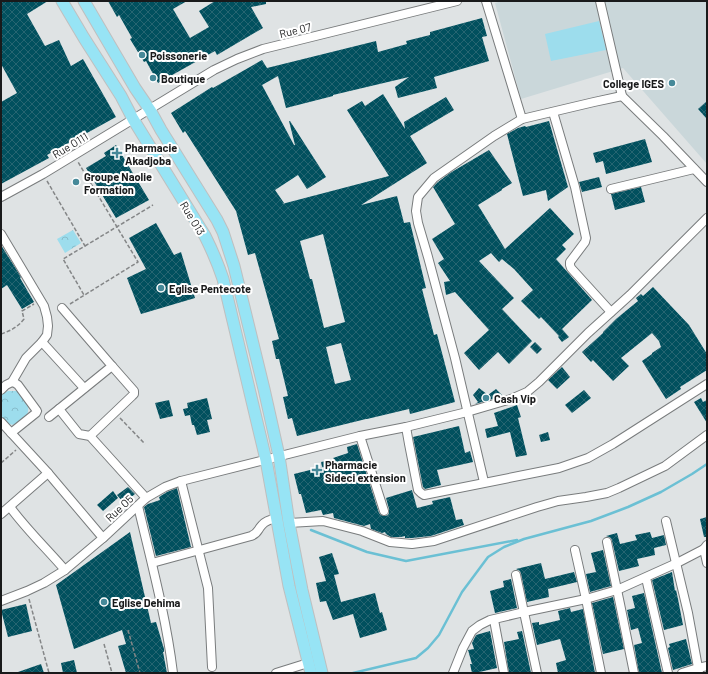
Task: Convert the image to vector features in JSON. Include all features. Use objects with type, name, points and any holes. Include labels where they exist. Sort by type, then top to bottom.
[{"type":"main road","name":"Rue O13","points":[[62,1],[205,236],[220,267],[266,460],[289,586],[316,670]]},
{"type":"main road","name":"Rue O13","points":[[84,1],[223,232],[234,266],[246,313],[279,456],[289,523],[316,670]]},
{"type":"street","name":"Rue 07","points":[[150,110],[170,96],[214,70],[263,49],[457,1]]},
{"type":"street","points":[[486,1],[522,118]]},
{"type":"street","points":[[600,1],[622,96],[707,182]]},
{"type":"street","points":[[484,482],[454,358],[418,224],[416,211],[418,197],[434,178],[522,118],[622,96]]},
{"type":"street","name":"Rue O111","points":[[1,197],[150,110]]},
{"type":"street","points":[[553,112],[574,187],[586,238],[585,242],[570,262],[570,265],[611,312]]},
{"type":"street","points":[[611,189],[694,169]]},
{"type":"street","name":"Rue O5","points":[[1,601],[44,583],[64,570],[103,538],[146,498],[165,487],[181,481],[279,456],[467,412],[511,399],[527,392],[630,295],[707,218]]},
{"type":"street","points":[[1,234],[44,306],[48,326],[47,335],[42,342],[26,358],[12,382],[1,390]]},
{"type":"street","points":[[62,308],[134,391],[134,394],[90,436]]},
{"type":"street","points":[[42,342],[84,388]]},
{"type":"street","points":[[49,417],[112,366]]},
{"type":"street","points":[[11,433],[36,413],[18,385],[15,382],[12,382]]},
{"type":"street","points":[[406,427],[418,490],[424,495],[559,468],[588,458],[613,444],[707,384]]},
{"type":"street","points":[[59,409],[79,434],[90,436],[146,498]]},
{"type":"street","points":[[1,422],[48,473],[103,538]]},
{"type":"street","points":[[289,523],[323,521],[362,531],[390,542],[412,544],[434,540],[558,501],[607,493],[665,466],[707,435]]},
{"type":"street","points":[[360,436],[384,511]]},
{"type":"street","points":[[1,514],[48,473]]},
{"type":"street","points":[[181,481],[208,588],[212,667]]},
{"type":"street","points":[[138,506],[167,632],[173,673]]},
{"type":"street","points":[[10,507],[20,521],[64,570]]},
{"type":"street","points":[[152,563],[255,534],[264,523],[277,518]]},
{"type":"street","points":[[666,521],[677,563],[699,670]]},
{"type":"street","points":[[607,542],[634,673]]},
{"type":"street","points":[[453,673],[472,631],[480,624],[524,612],[586,599],[617,590],[677,563],[705,547],[707,563]]},
{"type":"street","points":[[575,550],[601,673]]},
{"type":"street","points":[[516,575],[537,673]]},
{"type":"street","points":[[646,578],[668,673]]},
{"type":"street","points":[[494,620],[504,673]]},
{"type":"street","points":[[682,673],[699,670],[707,666]]},
{"type":"street","points":[[276,673],[316,670]]},
{"type":"path","points":[[74,155],[116,227],[138,262],[84,295],[63,259],[85,246],[116,227],[153,205]]},
{"type":"path","points":[[42,174],[85,246]]},
{"type":"path","points":[[1,334],[14,328],[24,319],[22,311],[40,300]]},
{"type":"path","points":[[115,412],[145,444]]},
{"type":"path","points":[[1,463],[22,445]]},
{"type":"path","points":[[27,591],[49,673]]},
{"type":"path","points":[[128,630],[140,673]]},
{"type":"path","points":[[104,644],[112,673]]},
{"type":"shaded area","name":"College IGES","points":[[502,1],[707,1],[707,164],[623,68],[521,99],[495,3]]},
{"type":"green space","points":[[599,21],[606,50],[551,61],[545,34]]},
{"type":"green space","points":[[73,230],[81,243],[65,253],[57,239]]},
{"type":"green space","points":[[8,391],[17,391],[25,400],[28,407],[28,413],[24,419],[14,425],[8,424],[1,420],[1,395]]},
{"type":"building","points":[[1,1],[48,1],[27,14],[45,46],[59,40],[71,66],[83,59],[116,117],[47,155],[49,158],[1,184],[1,102],[17,93],[1,64]]},
{"type":"building","points":[[108,1],[187,1],[173,9],[190,38],[209,27],[199,11],[215,1],[266,1],[266,4],[251,7],[263,28],[217,55],[215,51],[158,83],[146,61],[144,62],[130,39],[132,38],[119,15],[117,17]]},
{"type":"building","points":[[482,18],[487,36],[482,37],[489,61],[434,77],[437,88],[398,98],[395,87],[409,77],[286,108],[278,76],[262,85],[294,145],[289,121],[326,177],[307,189],[298,175],[275,190],[284,203],[282,204],[389,176],[347,110],[362,101],[365,106],[383,94],[405,129],[404,122],[446,97],[454,110],[410,136],[427,163],[361,205],[397,196],[404,223],[410,222],[426,288],[422,289],[434,335],[437,334],[455,402],[410,414],[409,409],[297,436],[292,418],[288,419],[283,397],[288,396],[279,359],[276,359],[272,341],[279,339],[255,253],[248,255],[236,211],[185,131],[183,133],[171,113],[212,87],[213,88],[262,60],[267,68],[376,41],[378,52],[407,44],[406,41],[430,35],[430,32]],"holes":[[[323,234],[345,322],[324,328],[312,279],[310,279],[300,241]],[[341,343],[351,380],[335,384],[326,347]]]},
{"type":"building","points":[[707,101],[707,119],[698,109]]},
{"type":"building","points":[[549,121],[568,187],[548,201],[546,190],[523,196],[507,134],[518,128]]},
{"type":"building","points":[[645,139],[652,162],[606,174],[603,161],[596,163],[593,153]]},
{"type":"building","points":[[116,145],[149,200],[116,218],[86,168],[106,156],[104,153]]},
{"type":"building","points":[[489,150],[512,183],[478,205],[505,249],[550,208],[574,234],[562,245],[566,249],[556,259],[592,300],[562,329],[569,337],[562,342],[558,337],[559,336],[541,317],[539,319],[521,301],[533,290],[514,269],[502,259],[499,262],[491,253],[479,261],[514,298],[502,309],[532,341],[509,364],[498,352],[479,370],[464,353],[489,330],[455,292],[446,295],[444,282],[450,281],[438,263],[444,259],[432,239],[455,224],[433,187],[450,173]]},
{"type":"building","points":[[599,177],[602,187],[582,192],[579,182]]},
{"type":"building","points":[[641,187],[645,202],[615,210],[611,194]]},
{"type":"building","name":"Eglise Pentecote","points":[[156,223],[174,255],[181,252],[195,298],[141,314],[127,278],[146,269],[129,238]]},
{"type":"building","points":[[1,245],[21,277],[20,278],[34,302],[22,309],[7,285],[1,289]]},
{"type":"building","points":[[653,287],[689,325],[707,354],[707,370],[680,387],[681,389],[666,399],[642,361],[661,347],[659,341],[652,333],[621,358],[629,366],[613,381],[593,360],[591,362],[582,352],[616,319],[638,301],[636,298],[641,294],[643,296]]},
{"type":"building","points":[[535,342],[542,349],[537,354],[530,347]]},
{"type":"building","points":[[562,367],[570,377],[557,389],[548,380]]},
{"type":"building","points":[[479,388],[488,395],[496,389],[503,396],[475,404],[478,402],[473,395]]},
{"type":"building","points":[[584,390],[591,398],[572,413],[565,405]]},
{"type":"building","points":[[207,398],[212,419],[207,420],[210,432],[197,435],[194,425],[192,425],[190,415],[185,416],[183,409],[188,408],[187,403]]},
{"type":"building","points":[[701,398],[703,402],[707,400],[707,423],[694,402]]},
{"type":"building","points":[[169,400],[173,416],[160,419],[155,403]]},
{"type":"building","points":[[517,405],[521,417],[518,418],[527,455],[516,457],[510,432],[487,438],[485,429],[498,426],[494,413]]},
{"type":"building","points":[[459,426],[465,453],[470,451],[473,462],[437,470],[441,485],[425,489],[423,487],[413,437]]},
{"type":"building","points":[[548,432],[550,440],[541,442],[539,435]]},
{"type":"building","points":[[357,444],[379,513],[381,515],[385,516],[389,513],[386,498],[412,490],[417,508],[433,504],[432,501],[450,497],[456,520],[462,519],[464,525],[431,536],[412,538],[405,538],[405,536],[391,537],[385,532],[382,533],[371,529],[370,524],[364,526],[334,518],[333,513],[323,515],[321,510],[306,513],[294,474],[322,467],[321,462],[334,459],[333,458],[348,453],[347,447]]},
{"type":"building","points":[[128,487],[135,494],[123,502],[117,495]]},
{"type":"building","points":[[177,488],[191,547],[156,556],[144,507],[160,500],[159,497]]},
{"type":"building","points":[[113,491],[118,498],[103,511],[97,505]]},
{"type":"building","points":[[707,517],[707,537],[704,537],[700,519]]},
{"type":"building","name":"Eglise Dehima","points":[[130,532],[151,623],[156,622],[164,649],[163,652],[167,673],[126,673],[118,646],[126,644],[122,630],[74,649],[56,585]]},
{"type":"building","points":[[650,532],[652,538],[664,535],[666,545],[654,548],[655,555],[637,559],[639,566],[619,571],[611,538],[606,536],[617,533],[620,544],[637,540],[635,535]]},
{"type":"building","points":[[603,550],[611,586],[590,592],[586,574],[596,572],[591,553]]},
{"type":"building","points":[[332,553],[339,574],[334,575],[341,602],[375,593],[380,613],[382,612],[387,630],[360,638],[353,614],[333,620],[326,601],[320,602],[316,583],[326,581],[319,557]]},
{"type":"building","points":[[541,563],[545,579],[574,572],[577,582],[548,589],[549,597],[527,602],[520,571],[516,569]]},
{"type":"building","points":[[672,572],[683,625],[664,630],[652,580]]},
{"type":"building","points":[[511,579],[517,608],[495,613],[490,591],[504,587],[503,581]]},
{"type":"building","points":[[644,593],[662,673],[639,673],[634,645],[642,643],[638,628],[631,630],[627,610],[635,608],[632,596]]},
{"type":"building","points":[[613,597],[624,649],[603,654],[592,603]]},
{"type":"building","points":[[26,604],[32,631],[8,637],[1,610]]},
{"type":"building","points":[[570,608],[571,612],[583,609],[595,673],[558,673],[556,663],[566,660],[560,639],[537,645],[532,623],[539,622],[539,625],[560,620],[558,611]]},
{"type":"building","points":[[490,631],[497,668],[472,673],[470,664],[472,664],[468,650],[474,649],[472,643],[476,635]]},
{"type":"building","points":[[522,631],[531,673],[509,673],[504,642],[519,639],[517,632]]},
{"type":"building","points":[[686,639],[692,664],[673,670],[668,648],[670,647],[669,644]]},
{"type":"building","points":[[74,660],[77,673],[63,673],[61,663]]},
{"type":"building","points":[[41,664],[44,673],[18,673],[18,672]]},
{"type":"waterway","points":[[353,673],[416,658],[428,648],[439,635],[462,592],[488,557],[504,547],[524,539],[591,521],[628,507],[661,492],[707,464]]},
{"type":"waterway","points":[[311,530],[367,552],[406,561],[517,540]]},
{"type":"place","name":"Poissonerie","points":[[142,55]]},
{"type":"place","name":"Boutique","points":[[153,78]]},
{"type":"place","name":"College IGES","points":[[672,83]]},
{"type":"place","name":"Pharmacie Akadjoba","points":[[117,153]]},
{"type":"place","name":"Groupe Naolie Formation","points":[[76,182]]},
{"type":"place","name":"Eglise Pentecote","points":[[161,288]]},
{"type":"place","name":"Cash Vip","points":[[486,398]]},
{"type":"place","name":"Pharmacie Sideci extension","points":[[317,470]]},
{"type":"place","name":"Eglise Dehima","points":[[104,602]]}]
